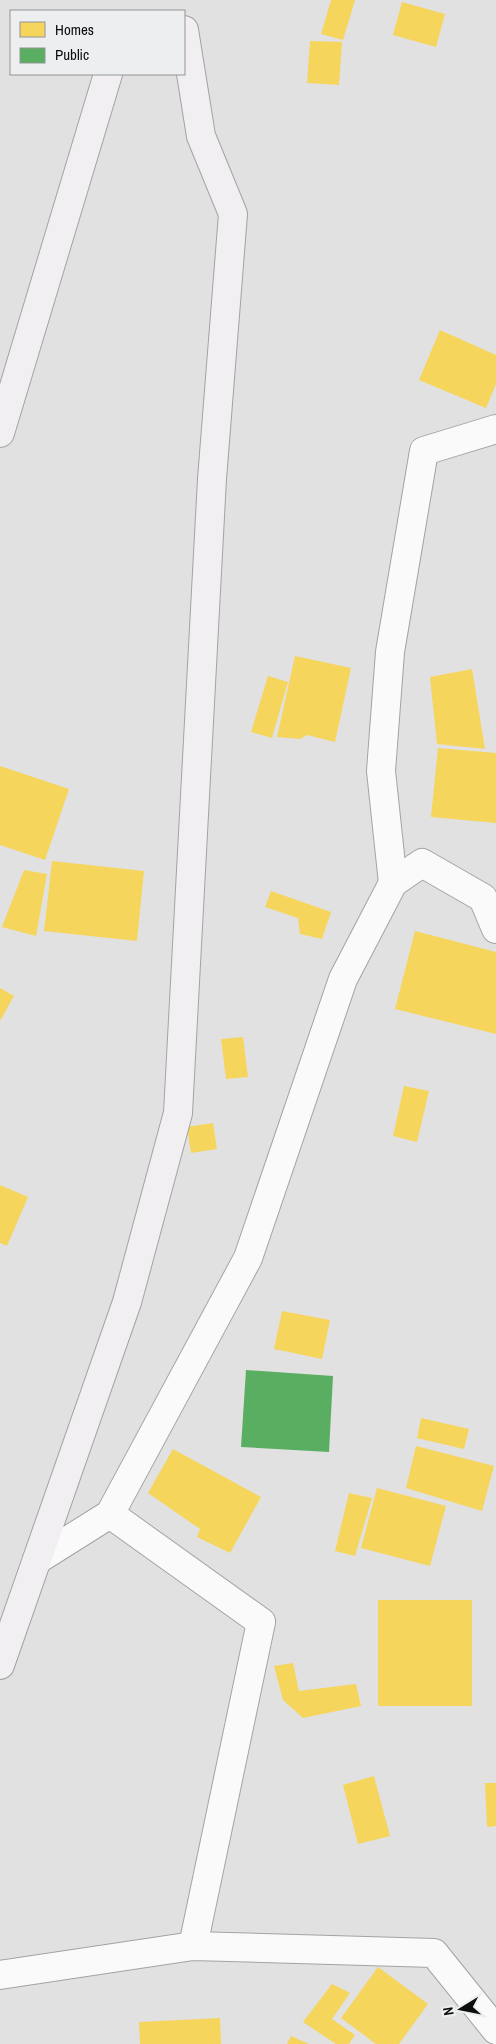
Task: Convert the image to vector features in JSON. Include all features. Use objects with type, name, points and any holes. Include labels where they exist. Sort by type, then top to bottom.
[{"type":"street","points":[[0,1665],[127,1302],[178,1113],[211,489],[233,214],[201,136],[185,36]]},
{"type":"street","points":[[0,433],[108,75]]},
{"type":"street","points":[[393,883],[381,771],[390,652],[424,450],[496,429]]},
{"type":"street","points":[[37,1560],[110,1514],[248,1258],[343,978],[393,883],[422,863],[483,898],[496,929]]},
{"type":"street","points":[[110,1514],[261,1622],[193,1946]]},
{"type":"street","points":[[0,1975],[193,1946],[434,1953],[496,2030]]},
{"type":"building: Homes","points":[[331,0],[355,0],[343,40],[321,34]]},
{"type":"building: Homes","points":[[402,2],[445,14],[436,47],[393,35]]},
{"type":"building: Homes","points":[[310,41],[342,42],[339,85],[307,83]]},
{"type":"building: Homes","points":[[440,330],[496,355],[496,384],[486,408],[419,380]]},
{"type":"building: Homes","points":[[295,656],[351,668],[335,742],[307,735],[300,739],[277,737]]},
{"type":"building: Homes","points":[[472,669],[485,749],[437,744],[430,677]]},
{"type":"building: Homes","points":[[268,676],[288,682],[272,738],[251,732]]},
{"type":"building: Homes","points":[[438,748],[496,753],[496,823],[431,817]]},
{"type":"building: Homes","points":[[0,766],[69,789],[45,860],[0,845]]},
{"type":"building: Homes","points":[[52,861],[144,871],[137,941],[44,931]]},
{"type":"building: Homes","points":[[24,870],[47,874],[36,936],[2,927]]},
{"type":"building: Homes","points":[[271,891],[331,912],[322,939],[300,934],[298,918],[265,907]]},
{"type":"building: Homes","points":[[415,931],[496,952],[496,1034],[395,1009]]},
{"type":"building: Homes","points":[[0,988],[14,996],[0,1021]]},
{"type":"building: Homes","points":[[243,1037],[248,1077],[226,1079],[221,1039]]},
{"type":"building: Homes","points":[[404,1086],[429,1091],[417,1142],[393,1136]]},
{"type":"building: Homes","points":[[213,1123],[217,1149],[191,1153],[187,1127]]},
{"type":"building: Homes","points":[[0,1185],[28,1197],[7,1246],[0,1243]]},
{"type":"building: Homes","points":[[282,1311],[330,1320],[322,1359],[274,1349]]},
{"type":"building: Homes","points":[[421,1418],[469,1429],[464,1449],[417,1438]]},
{"type":"building: Homes","points":[[416,1446],[494,1466],[482,1511],[406,1488]]},
{"type":"building: Homes","points":[[173,1449],[261,1497],[230,1553],[197,1537],[200,1529],[148,1493]]},
{"type":"building: Homes","points":[[377,1488],[446,1506],[430,1566],[361,1548]]},
{"type":"building: Homes","points":[[349,1493],[372,1498],[355,1556],[335,1551]]},
{"type":"building: Homes","points":[[378,1600],[472,1600],[472,1706],[378,1706]]},
{"type":"building: Homes","points":[[293,1663],[299,1691],[356,1684],[361,1706],[303,1718],[283,1700],[274,1666]]},
{"type":"building: Homes","points":[[374,1776],[390,1836],[358,1844],[343,1785]]},
{"type":"building: Homes","points":[[485,1783],[496,1783],[496,1826],[487,1827]]},
{"type":"building: Homes","points":[[378,1967],[428,2004],[399,2044],[376,2044],[341,2018]]},
{"type":"building: Homes","points":[[332,1984],[350,1993],[332,2019],[355,2035],[349,2044],[336,2044],[303,2022]]},
{"type":"building: Homes","points":[[220,2018],[221,2044],[140,2044],[139,2022]]},
{"type":"building: Homes","points":[[291,2036],[309,2044],[287,2044]]},
{"type":"building: Public","points":[[246,1370],[333,1376],[329,1452],[241,1447]]}]
